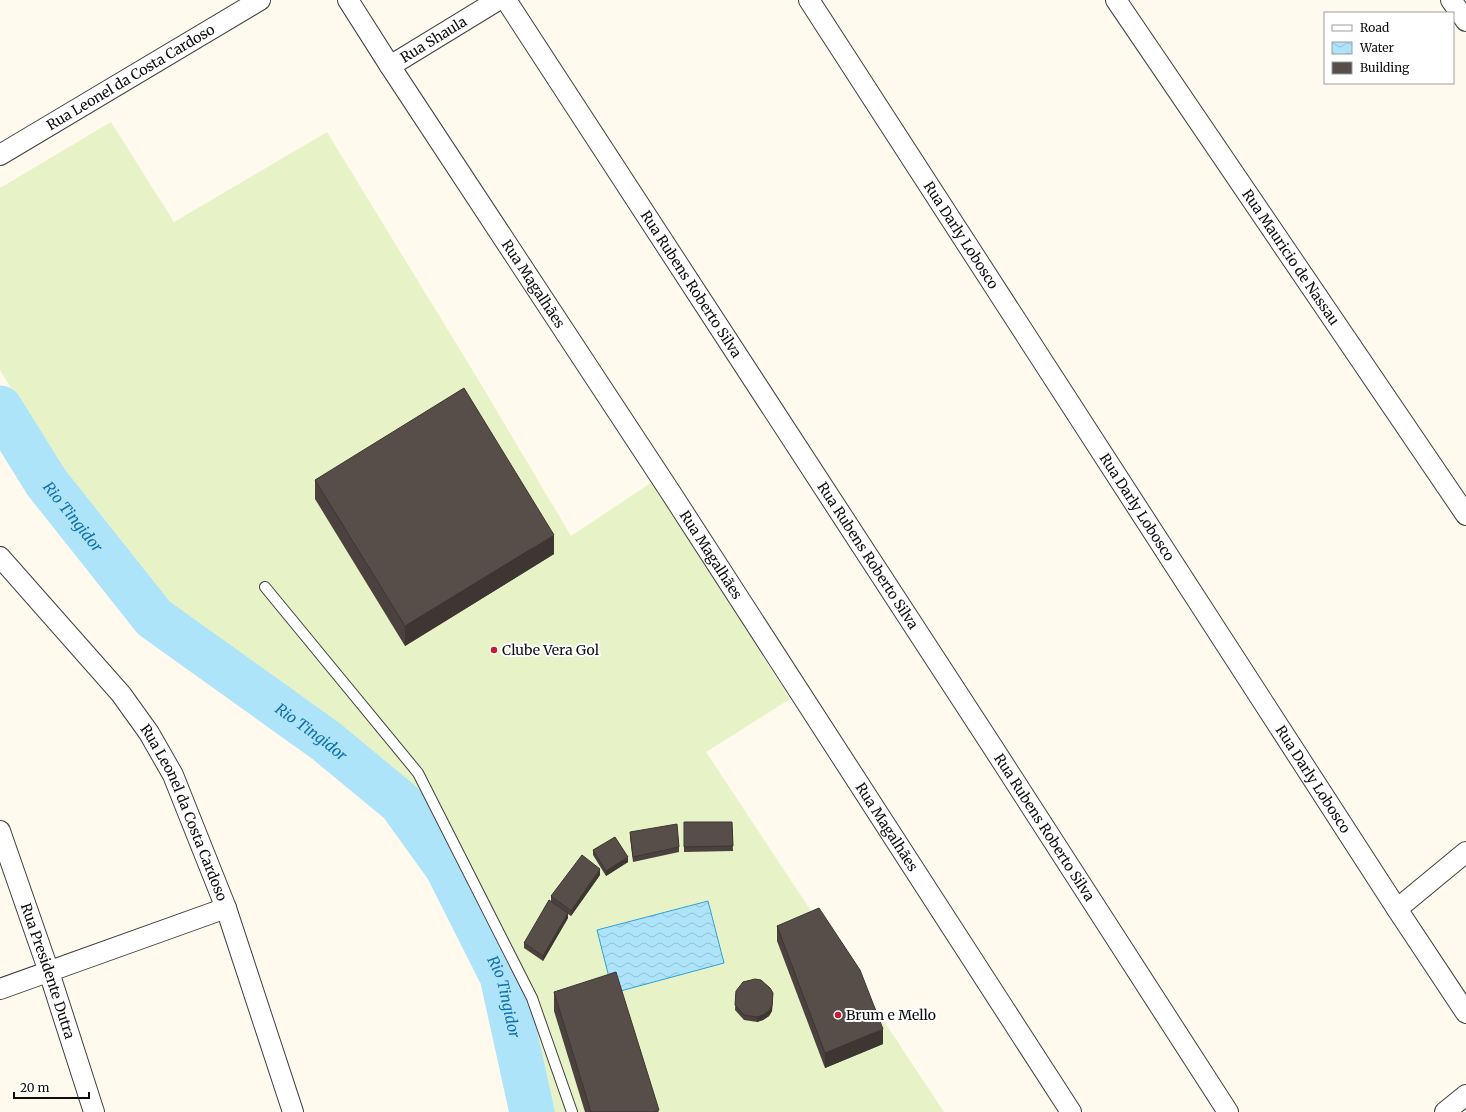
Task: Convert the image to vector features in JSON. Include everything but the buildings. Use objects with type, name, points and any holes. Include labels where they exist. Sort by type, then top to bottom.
[{"type":"street","name":"Rua Leonel da Costa Cardoso","points":[[0,155],[260,0]]},
{"type":"street","name":"Rua Magalhães","points":[[348,0],[671,493],[1071,1112]]},
{"type":"street","name":"Rua Shaula","points":[[390,66],[498,0]]},
{"type":"street","name":"Rua Rubens Roberto Silva","points":[[506,0],[992,746],[1228,1112]]},
{"type":"street","name":"Rua Darly Lobosco","points":[[809,0],[1397,909],[1466,1013]]},
{"type":"street","name":"Rua Mauricio de Nassau","points":[[1116,0],[1466,515]]},
{"type":"street","points":[[1451,0],[1466,21]]},
{"type":"street","name":"Rua Leonel da Costa Cardoso","points":[[0,556],[121,694],[149,733],[173,775],[226,908],[293,1112]]},
{"type":"street","name":"Rua Presidente Dutra","points":[[0,831],[49,972],[94,1112]]},
{"type":"street","points":[[1397,909],[1466,852]]},
{"type":"street","points":[[0,989],[226,908]]},
{"type":"street","points":[[1445,1112],[1466,1095]]},
{"type":"lane","points":[[265,587],[418,773],[532,998],[572,1112]]},
{"type":"green space","name":"Clube Vera Gol","points":[[111,122],[174,222],[327,132],[476,376],[571,536],[652,482],[790,699],[706,752],[944,1112],[532,1112],[501,976],[447,867],[374,755],[162,601],[61,471],[0,370],[0,188]]},
{"type":"water","points":[[708,901],[724,963],[613,993],[597,930]]},
{"type":"waterway","name":"Rio Tingidor","points":[[0,408],[46,482],[154,618],[326,741],[401,803],[447,867],[502,976],[532,1112]]},
{"type":"place","name":"Clube Vera Gol","points":[[494,650]]},
{"type":"place","name":"Brum e Mello","points":[[838,1015]]}]
